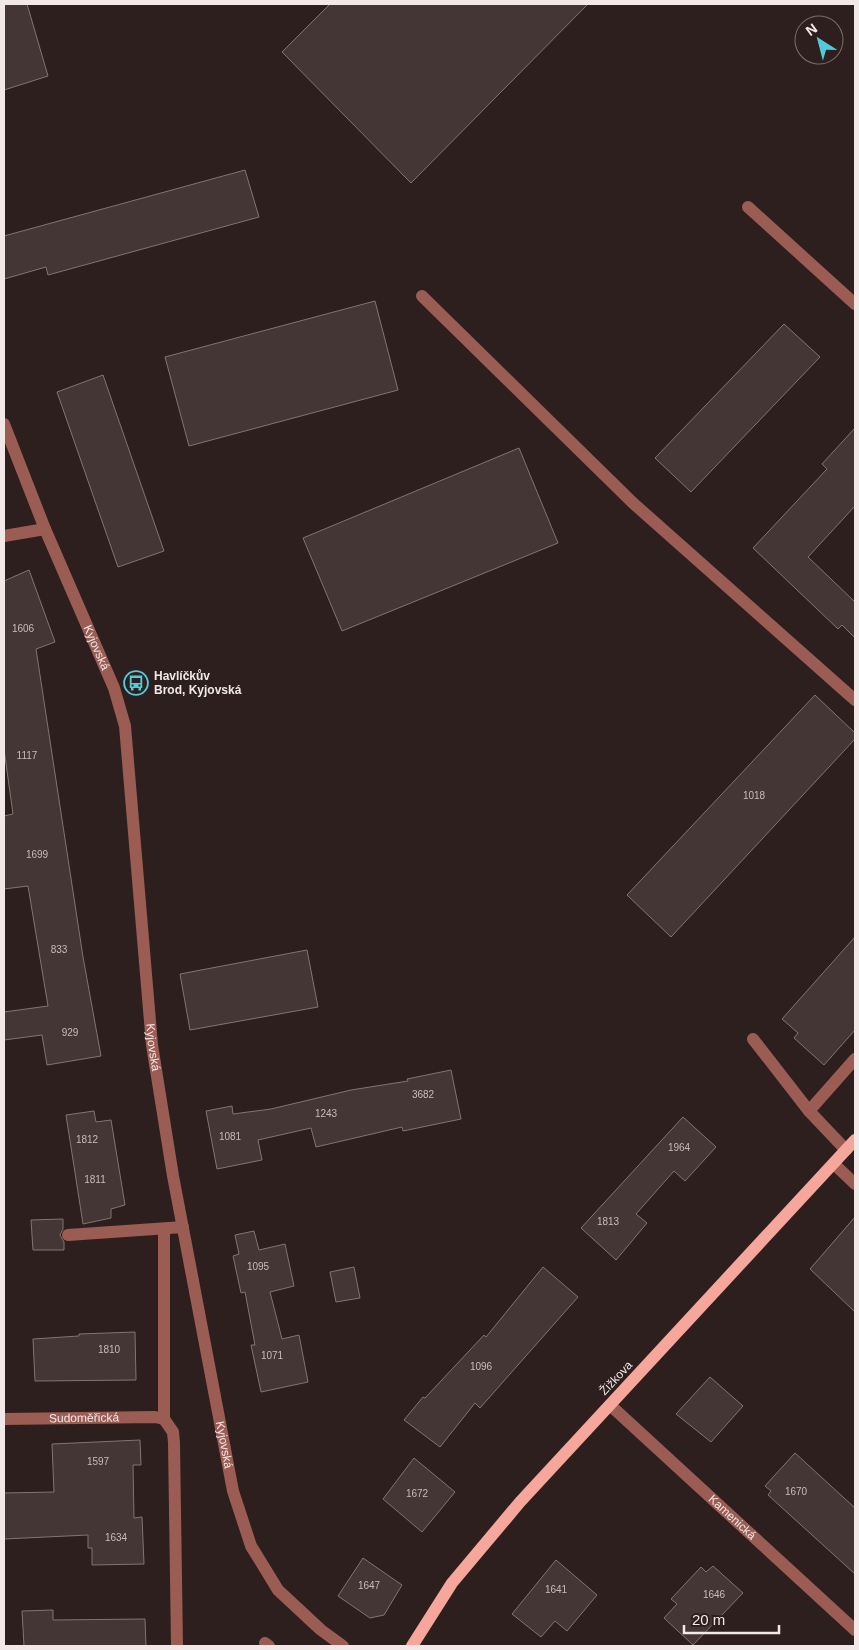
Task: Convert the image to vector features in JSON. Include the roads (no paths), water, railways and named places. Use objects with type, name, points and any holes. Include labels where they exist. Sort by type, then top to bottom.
[{"type":"main road","name":"Žižkova","points":[[412,1646],[452,1583],[483,1545],[855,1140]]},
{"type":"street","points":[[748,207],[855,304]]},
{"type":"street","points":[[422,296],[633,503],[855,700]]},
{"type":"street","name":"Kyjovská","points":[[4,424],[44,529],[114,688],[124,726],[152,1045],[183,1227],[233,1491],[251,1546],[278,1590],[314,1624],[343,1646]]},
{"type":"street","points":[[4,536],[44,529]]},
{"type":"street","points":[[754,1039],[809,1111],[846,1150]]},
{"type":"street","points":[[809,1111],[855,1059]]},
{"type":"street","points":[[834,1164],[855,1184]]},
{"type":"street","points":[[68,1236],[183,1227]]},
{"type":"street","points":[[164,1229],[164,1419],[173,1432],[174,1442],[177,1646]]},
{"type":"street","name":"Kamenická","points":[[610,1406],[855,1630]]},
{"type":"street","name":"Sudoměřická","points":[[4,1419],[155,1417],[164,1419]]},
{"type":"place","name":"Havlíčkův Brod, Kyjovská","points":[[136,683]]}]
